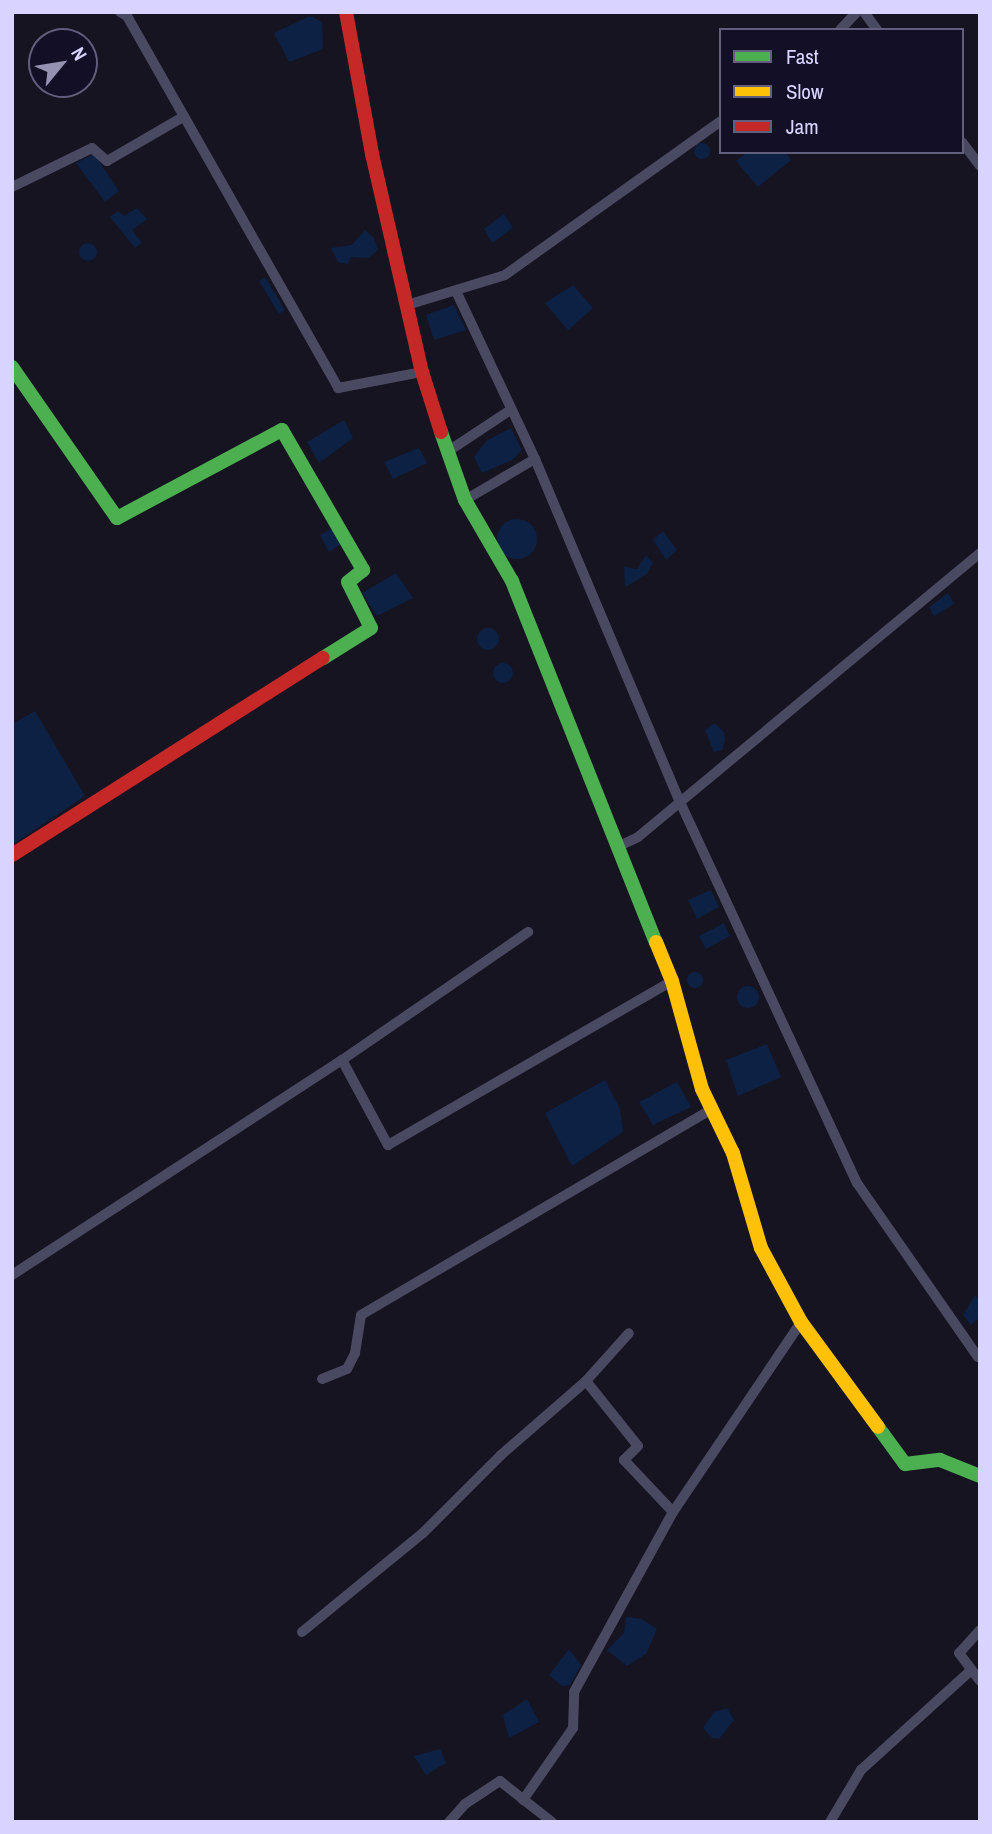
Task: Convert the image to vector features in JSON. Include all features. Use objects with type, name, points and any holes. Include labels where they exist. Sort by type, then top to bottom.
[{"type":"street","points":[[346,12],[422,372],[447,452],[465,500],[512,582],[672,981],[711,1110],[733,1153],[761,1248],[801,1322],[905,1464],[940,1460],[980,1476]]},
{"type":"street","points":[[842,28],[857,12]]},
{"type":"street","points":[[864,12],[876,28]]},
{"type":"street","points":[[124,13],[338,388],[422,372]]},
{"type":"street","points":[[12,187],[92,148],[107,160],[183,117]]},
{"type":"street","points":[[407,305],[505,275],[719,122]]},
{"type":"street","points":[[964,145],[980,166]]},
{"type":"street","points":[[456,292],[509,411],[535,459],[680,802],[857,1183],[978,1357]]},
{"type":"street","points":[[12,367],[117,518],[282,430],[363,570],[348,582],[372,628],[78,809],[12,856]]},
{"type":"street","points":[[447,452],[509,411]]},
{"type":"street","points":[[465,500],[535,459]]},
{"type":"street","points":[[617,847],[638,837],[980,553]]},
{"type":"street","points":[[12,1275],[341,1060],[528,932]]},
{"type":"street","points":[[341,1060],[388,1145],[672,981]]},
{"type":"street","points":[[322,1379],[347,1369],[355,1353],[361,1315],[711,1110]]},
{"type":"street","points":[[523,1800],[573,1728],[574,1692],[673,1512],[801,1322]]},
{"type":"street","points":[[302,1632],[423,1532],[500,1455],[586,1381],[629,1333]]},
{"type":"street","points":[[586,1381],[638,1446],[624,1461],[673,1512]]},
{"type":"street","points":[[980,1630],[959,1653],[980,1681]]},
{"type":"street","points":[[830,1822],[861,1770],[970,1671]]},
{"type":"street","points":[[449,1822],[466,1804],[500,1781],[552,1822]]},
{"type":"water","points":[[310,16],[322,22],[323,49],[289,62],[274,33]]},
{"type":"water","points":[[702,143],[710,151],[702,159],[694,151]]},
{"type":"water","points":[[94,154],[119,191],[105,202],[76,163]]},
{"type":"water","points":[[745,154],[786,154],[791,160],[758,187],[736,161]]},
{"type":"water","points":[[137,208],[147,219],[132,230],[142,243],[135,248],[110,217],[118,211],[124,216]]},
{"type":"water","points":[[504,214],[513,228],[492,243],[484,229]]},
{"type":"water","points":[[365,230],[374,238],[378,250],[368,258],[351,257],[348,264],[338,262],[331,248],[352,245]]},
{"type":"water","points":[[84,243],[92,243],[97,252],[95,259],[84,261],[79,256],[79,248]]},
{"type":"water","points":[[265,277],[285,310],[279,314],[259,281]]},
{"type":"water","points":[[573,285],[593,308],[568,330],[545,303]]},
{"type":"water","points":[[454,305],[466,330],[434,340],[426,315]]},
{"type":"water","points":[[344,420],[353,438],[319,463],[307,442]]},
{"type":"water","points":[[511,428],[522,450],[512,460],[482,473],[474,457],[486,441]]},
{"type":"water","points":[[419,448],[427,463],[393,479],[384,462]]},
{"type":"water","points":[[517,519],[531,525],[537,539],[531,553],[517,559],[503,553],[497,539],[503,525]]},
{"type":"water","points":[[338,525],[347,540],[329,552],[320,535]]},
{"type":"water","points":[[663,531],[677,550],[666,560],[653,540]]},
{"type":"water","points":[[646,555],[653,563],[647,574],[625,587],[624,567],[637,569]]},
{"type":"water","points":[[396,573],[413,598],[377,616],[362,593]]},
{"type":"water","points":[[948,593],[954,604],[934,616],[929,607]]},
{"type":"water","points":[[488,628],[496,631],[499,639],[496,647],[488,650],[480,647],[477,639],[480,631]]},
{"type":"water","points":[[503,663],[510,666],[513,673],[510,680],[503,683],[496,680],[493,673],[496,666]]},
{"type":"water","points":[[35,711],[85,796],[12,845],[12,724]]},
{"type":"water","points":[[714,723],[724,732],[725,740],[722,750],[714,752],[705,730]]},
{"type":"water","points":[[711,890],[719,907],[697,919],[688,900]]},
{"type":"water","points":[[724,923],[730,936],[706,949],[699,936]]},
{"type":"water","points":[[692,972],[698,972],[703,980],[701,986],[692,988],[687,983],[687,977]]},
{"type":"water","points":[[748,986],[756,989],[759,997],[756,1005],[748,1008],[740,1005],[737,997],[740,989]]},
{"type":"water","points":[[767,1044],[781,1077],[738,1096],[726,1060]]},
{"type":"water","points":[[605,1080],[620,1109],[623,1132],[572,1166],[545,1113]]},
{"type":"water","points":[[677,1082],[691,1107],[653,1125],[639,1102]]},
{"type":"water","points":[[975,1295],[980,1301],[980,1317],[971,1325],[963,1315]]},
{"type":"water","points":[[626,1617],[642,1619],[657,1629],[646,1654],[627,1666],[607,1650],[624,1633]]},
{"type":"water","points":[[569,1649],[581,1665],[570,1685],[562,1686],[549,1675]]},
{"type":"water","points":[[527,1699],[539,1722],[509,1738],[503,1715]]},
{"type":"water","points":[[727,1708],[734,1720],[719,1739],[712,1738],[703,1728],[714,1712]]},
{"type":"water","points":[[440,1749],[446,1763],[426,1775],[414,1756]]},
{"type":"traffic: fast","points":[[12,367],[117,518],[282,430],[363,570],[348,582],[371,628],[323,658]]},
{"type":"traffic: fast","points":[[441,432],[465,500],[512,581],[656,942]]},
{"type":"traffic: fast","points":[[878,1427],[905,1464],[940,1460],[980,1476]]},
{"type":"traffic: slow","points":[[656,942],[672,981],[702,1089],[733,1153],[761,1248],[801,1322],[878,1427]]},
{"type":"traffic: jam","points":[[346,12],[372,154],[422,372],[441,432]]},
{"type":"traffic: jam","points":[[12,855],[323,658]]}]
